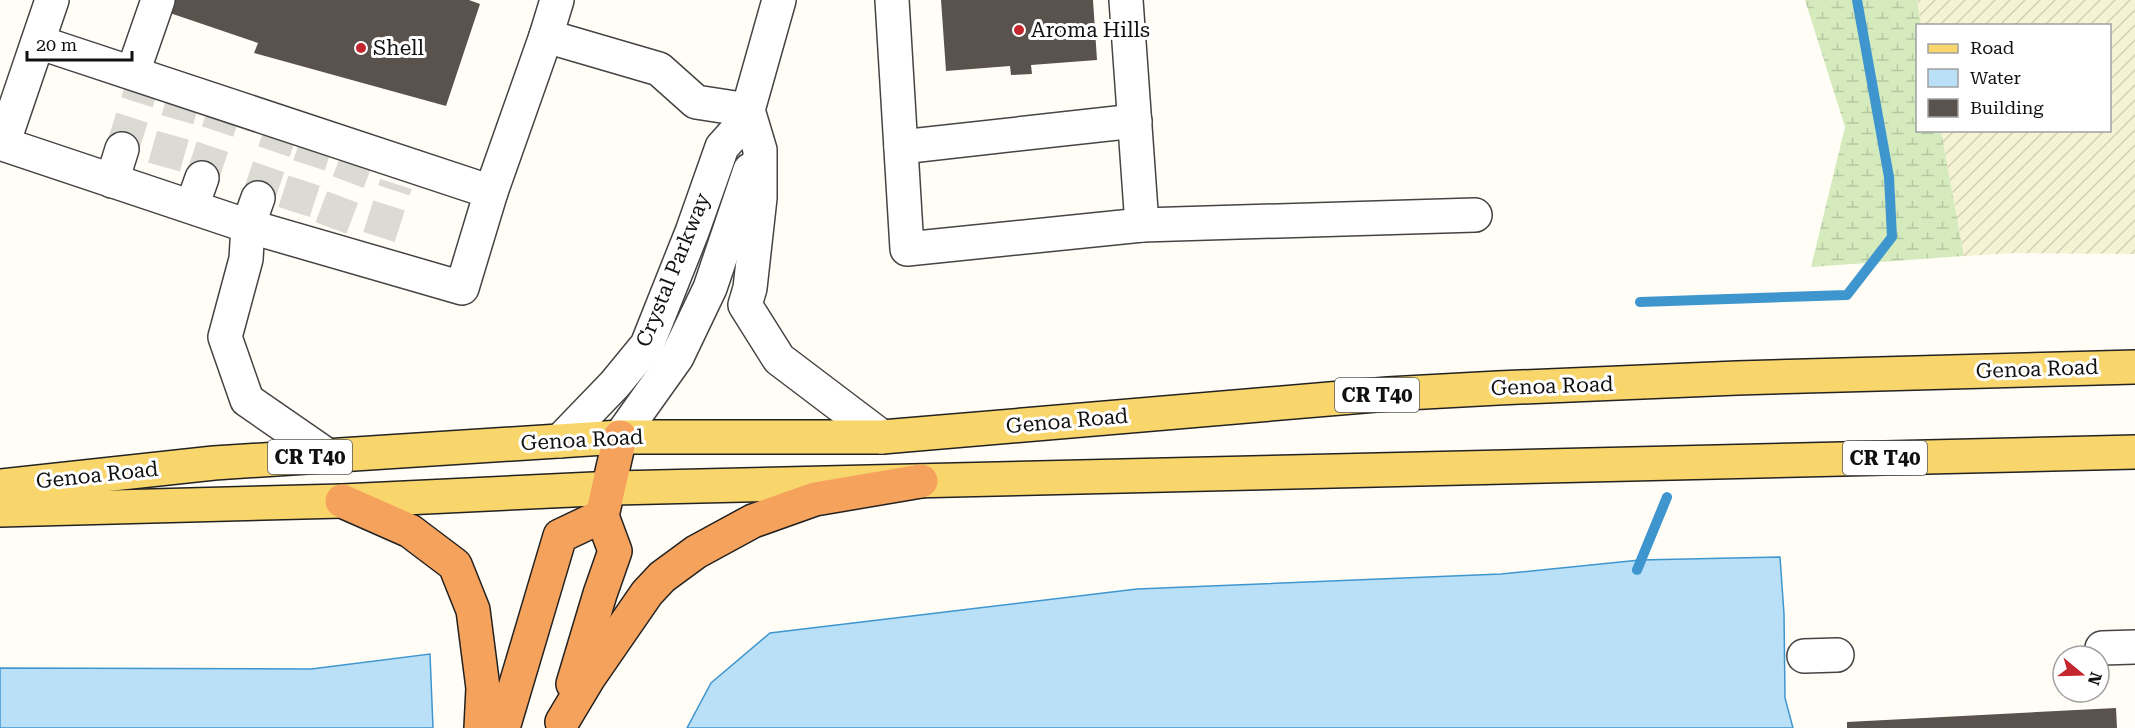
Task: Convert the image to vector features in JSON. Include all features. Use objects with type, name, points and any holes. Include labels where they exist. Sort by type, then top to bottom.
[{"type":"highway","points":[[560,725],[615,551],[606,503],[620,437]]},
{"type":"highway","points":[[560,725],[589,677],[647,593],[662,577],[696,552],[753,521],[815,499],[921,481]]},
{"type":"highway","points":[[342,501],[410,531],[455,565],[473,610],[483,688],[481,728]]},
{"type":"highway","points":[[503,728],[560,536],[606,503]]},
{"type":"main road","name":"Genoa Road","points":[[0,486],[214,463],[620,437],[882,437],[1388,394],[1737,378],[2135,367]]},
{"type":"main road","name":"Genoa Road","points":[[0,510],[342,501],[606,503],[921,481],[2135,452]]},
{"type":"street","points":[[48,45],[52,0]]},
{"type":"street","points":[[74,0],[48,45],[3,144],[112,181],[160,181],[197,192],[328,238],[376,249],[462,288],[491,192],[557,0]]},
{"type":"street","points":[[139,81],[158,0]]},
{"type":"street","name":"Crystal Parkway","points":[[560,441],[615,384],[646,345],[692,232],[722,147],[748,114],[779,0]]},
{"type":"street","points":[[892,0],[907,249],[1142,225],[1475,215]]},
{"type":"street","points":[[1126,0],[1142,225]]},
{"type":"street","points":[[546,36],[659,69],[696,102],[748,114]]},
{"type":"street","points":[[48,45],[184,98],[358,156],[400,173],[491,192]]},
{"type":"street","points":[[748,114],[759,150],[760,198],[750,288],[745,305],[779,359],[882,437]]},
{"type":"street","points":[[620,437],[677,357],[710,288],[750,169],[748,114]]},
{"type":"street","points":[[901,147],[1135,121]]},
{"type":"street","points":[[112,181],[122,149]]},
{"type":"street","points":[[253,212],[246,259],[225,337],[247,400],[328,456]]},
{"type":"street","points":[[2111,648],[2135,647]]},
{"type":"street","points":[[1804,656],[1838,655]]},
{"type":"shaded area","points":[[1917,0],[2135,0],[2135,254],[2014,253],[1964,256],[1941,132],[2111,132],[2111,24],[1921,24]]},
{"type":"green space","points":[[1805,0],[1917,0],[1921,24],[1916,24],[1916,132],[1941,132],[1964,256],[1811,267],[1845,127]]},
{"type":"water","points":[[1780,557],[1784,614],[1785,698],[1793,728],[687,728],[711,683],[770,633],[1137,589],[1501,574],[1640,560]]},
{"type":"water","points":[[430,654],[433,728],[0,728],[0,668],[311,669]]},
{"type":"building","name":"Shell","points":[[167,0],[469,0],[480,4],[446,106],[254,53],[258,43],[164,11]]},
{"type":"building","name":"Aroma Hills","points":[[941,0],[1093,0],[1097,60],[1031,65],[1032,74],[1011,75],[1010,66],[946,71]]},
{"type":"building","points":[[2116,708],[2117,728],[1847,728],[1847,722]]},
{"type":"waterway","points":[[1640,302],[1847,295],[1892,237],[1889,177],[1857,0]]},
{"type":"waterway","points":[[1637,570],[1667,497]]},
{"type":"tunnel","points":[[122,149],[140,93]]},
{"type":"tunnel","points":[[164,167],[181,107]]},
{"type":"tunnel","points":[[202,178],[222,118]]},
{"type":"tunnel","points":[[258,198],[279,137]]},
{"type":"tunnel","points":[[294,212],[314,150]]},
{"type":"tunnel","points":[[331,228],[355,164]]},
{"type":"tunnel","points":[[379,237],[396,184]]},
{"type":"place","name":"Aroma Hills","points":[[1019,30]]},
{"type":"place","name":"Shell","points":[[361,48]]}]
